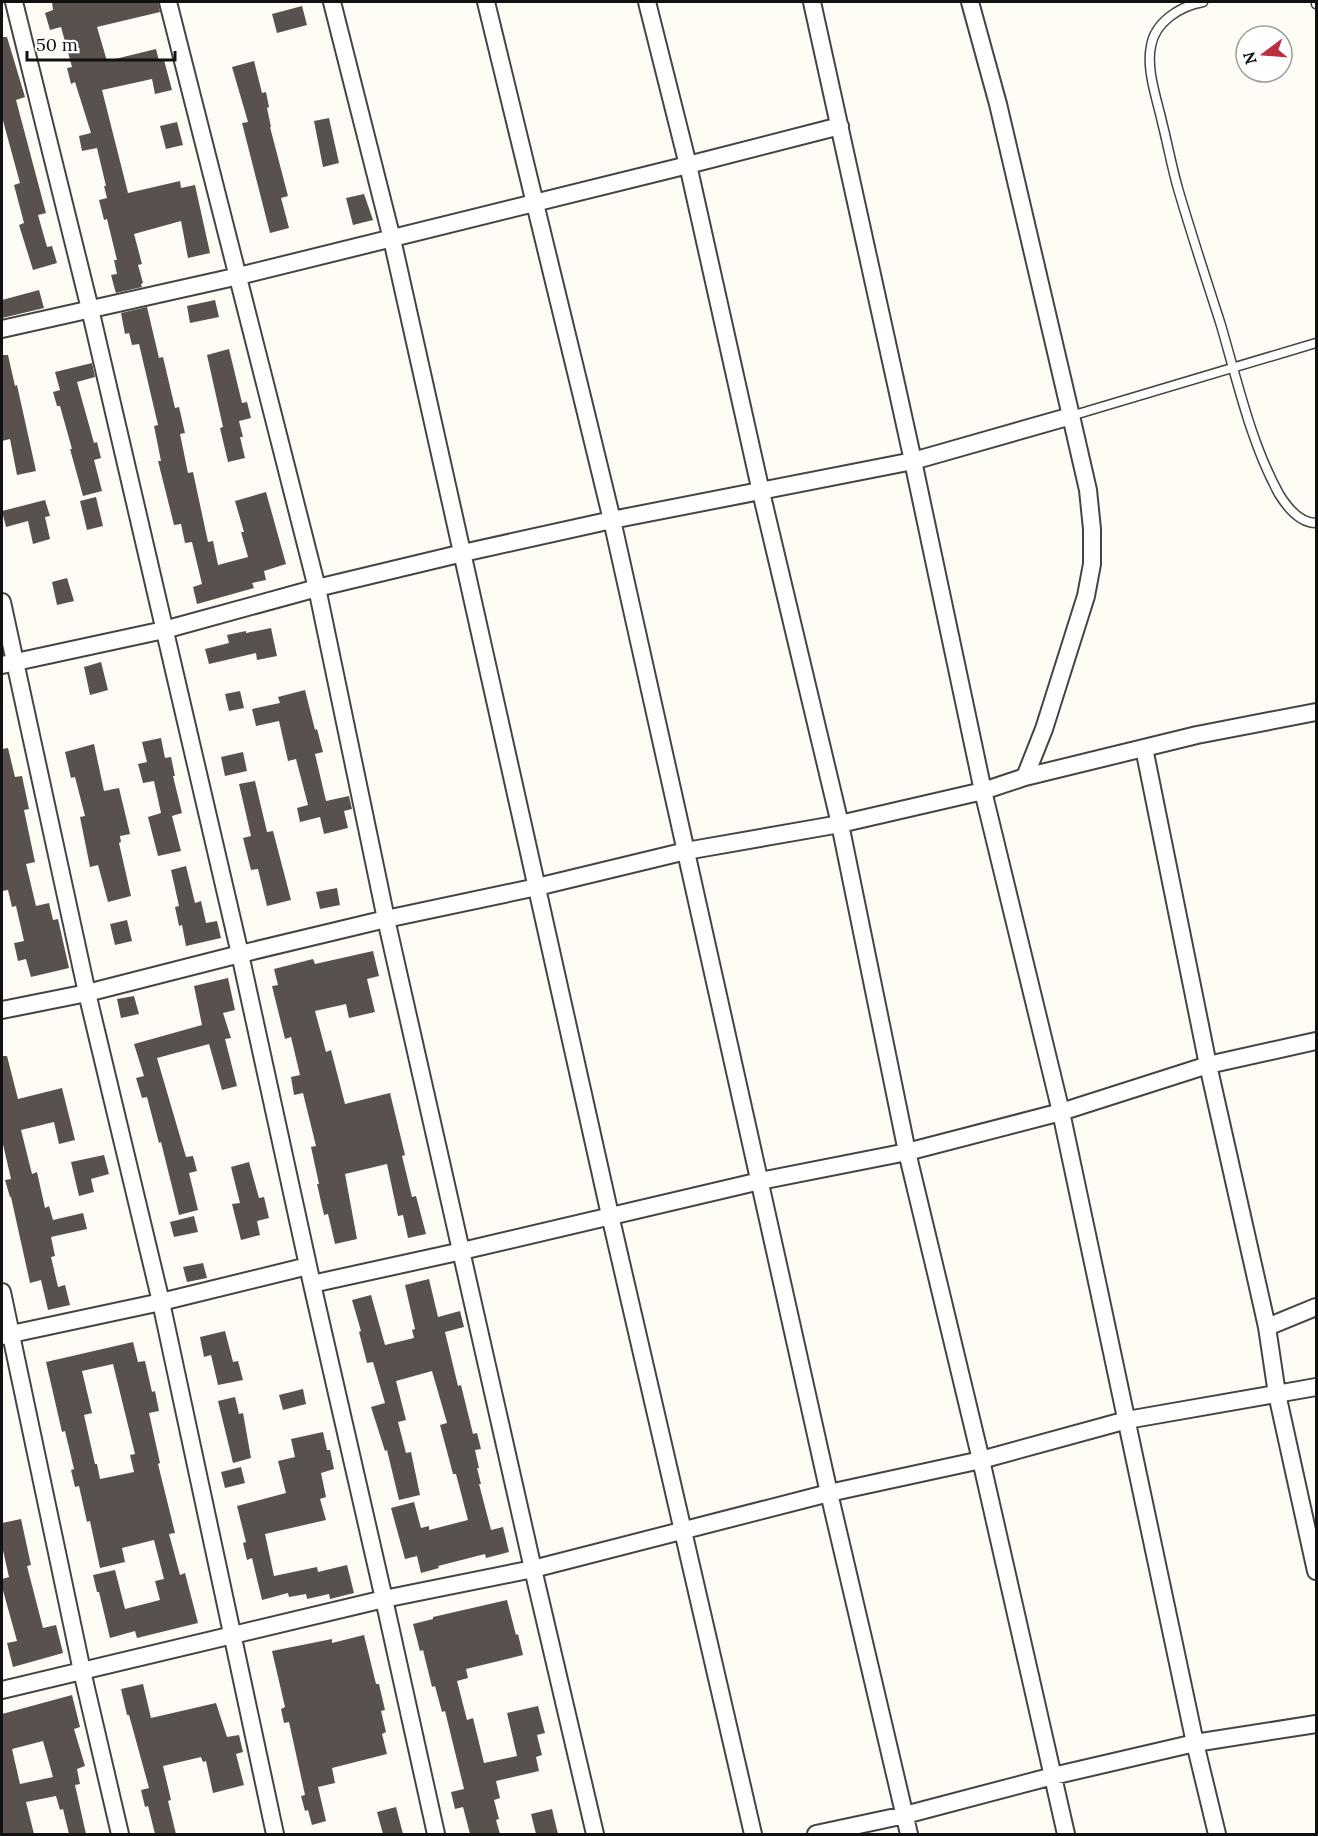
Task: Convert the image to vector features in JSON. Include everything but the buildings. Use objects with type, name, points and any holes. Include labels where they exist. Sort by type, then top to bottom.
[{"type":"street","points":[[14,2],[90,309],[240,954],[436,1834]]},
{"type":"street","points":[[168,2],[317,588],[386,919],[595,1834]]},
{"type":"street","points":[[332,2],[392,239],[610,1215],[753,1834]]},
{"type":"street","points":[[486,2],[612,520],[829,1493],[909,1834]]},
{"type":"street","points":[[647,2],[688,165],[761,492],[840,824],[907,1152],[981,1460],[1066,1834]]},
{"type":"street","points":[[812,2],[983,791],[1061,1112],[1195,1743],[1217,1834]]},
{"type":"street","points":[[970,2],[998,104],[1071,416],[1088,490],[1092,528],[1092,564],[1086,596],[1044,729],[1025,777]]},
{"type":"street","points":[[2,329],[392,239],[840,126]]},
{"type":"street","points":[[9,664],[164,630],[317,588],[463,553],[612,520],[913,461],[1071,416]]},
{"type":"street","points":[[2,602],[9,664],[161,1302],[276,1834]]},
{"type":"street","points":[[2,1010],[87,993],[386,919],[537,887],[686,851],[840,824],[983,791],[1025,777],[1197,735],[1317,712]]},
{"type":"street","points":[[1144,748],[1208,1065],[1267,1327],[1277,1394],[1317,1571]]},
{"type":"street","points":[[312,1284],[760,1181],[907,1152],[1061,1112],[1208,1065],[1317,1041]]},
{"type":"street","points":[[6,1335],[161,1302],[308,1266]]},
{"type":"street","points":[[2,1292],[6,1335],[120,1834]]},
{"type":"street","points":[[1267,1327],[1317,1307]]},
{"type":"street","points":[[2,1690],[384,1599],[533,1569],[829,1493],[981,1460],[1127,1420],[1317,1387]]},
{"type":"street","points":[[816,1834],[905,1815],[1053,1776],[1195,1743],[1317,1724]]},
{"type":"lane","points":[[1203,2],[1181,9],[1165,20],[1154,34],[1150,48],[1151,69],[1179,190],[1251,426],[1279,494],[1301,519],[1317,523]]},
{"type":"lane","points":[[1071,416],[1317,343]]}]
